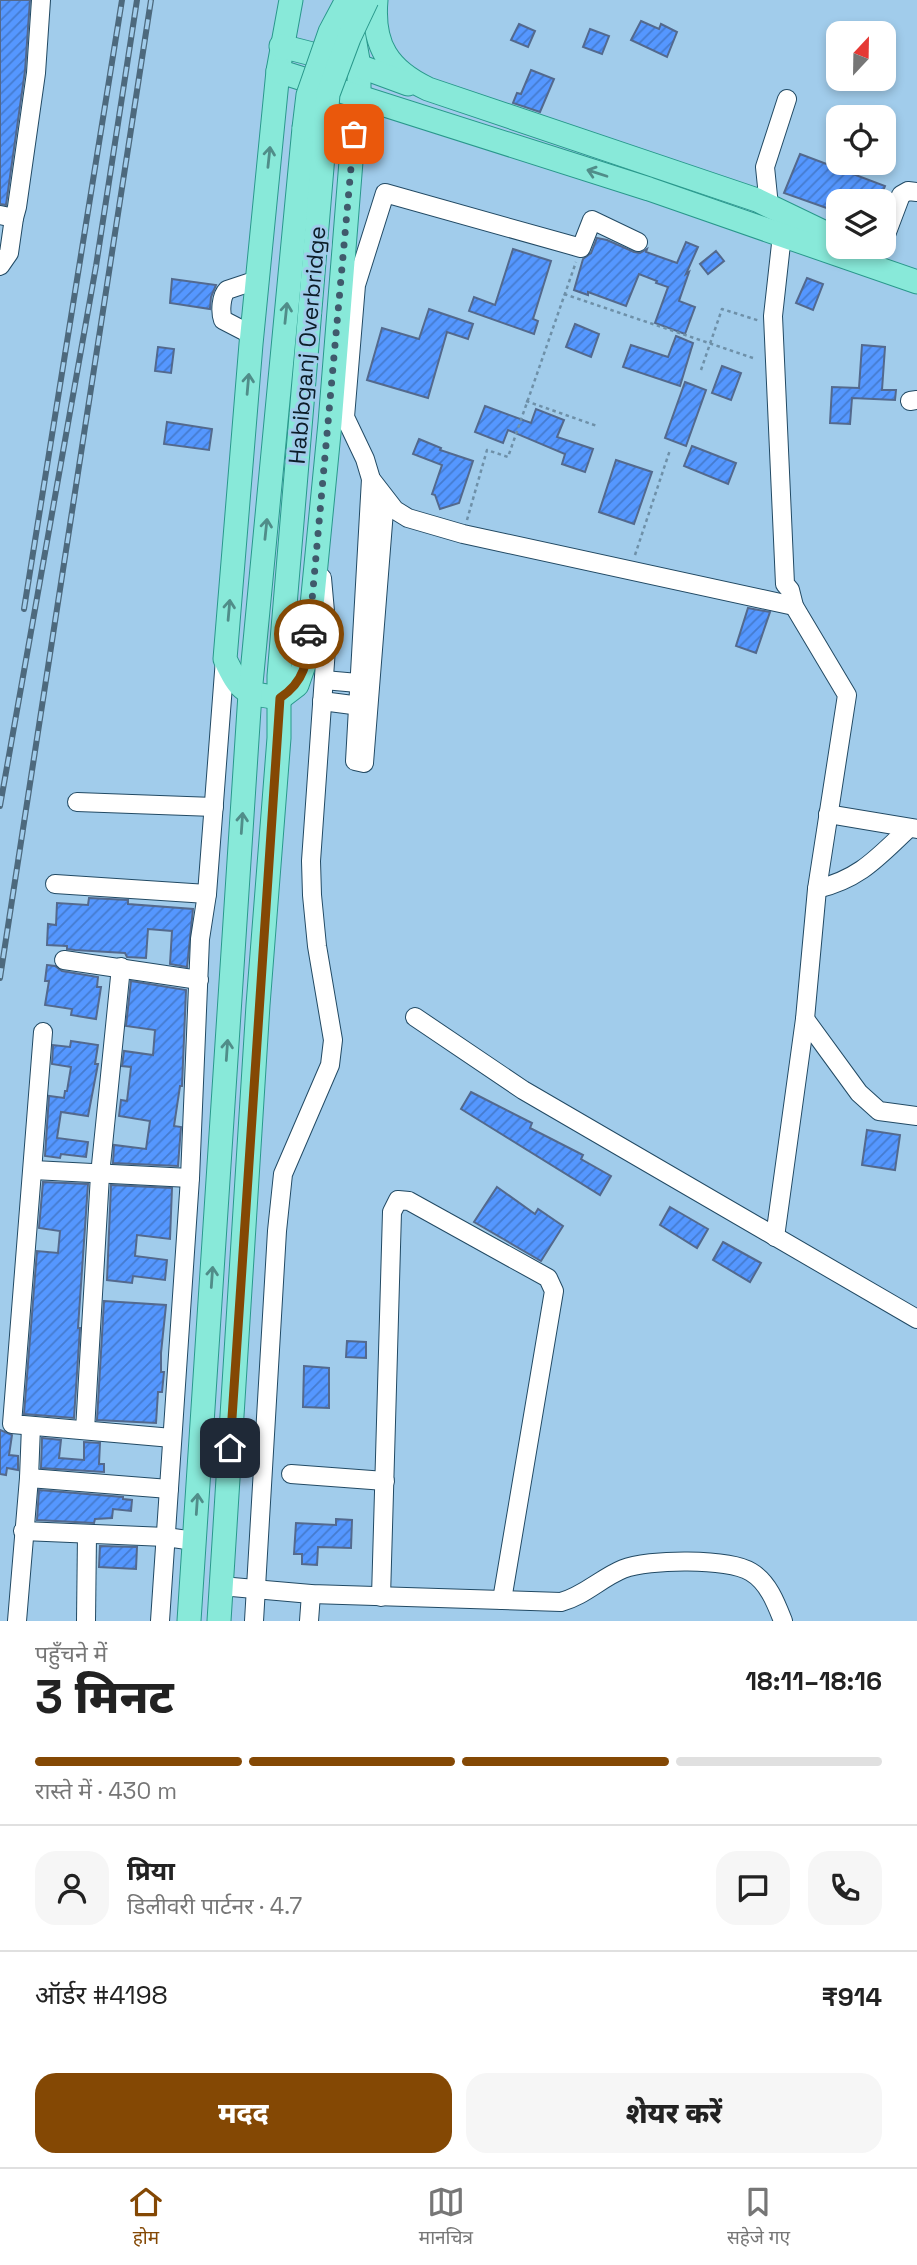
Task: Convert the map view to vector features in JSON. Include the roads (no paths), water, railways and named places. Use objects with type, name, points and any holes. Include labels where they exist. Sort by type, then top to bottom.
[{"type":"main road","points":[[291,0],[281,46],[257,280],[225,659],[234,677],[250,694],[280,698],[297,685],[307,656],[352,149],[359,97],[359,65],[347,0]]},
{"type":"main road","name":"Habibganj Overbridge","points":[[189,1621],[250,694],[270,478],[308,95],[330,32],[347,0]]},
{"type":"main road","name":"Habibganj Overbridge","points":[[219,1621],[280,698],[279,676],[328,94],[367,0]]},
{"type":"main road","points":[[376,0],[375,30],[384,52],[396,71],[412,82],[763,203],[787,225]]},
{"type":"main road","points":[[281,46],[359,65],[654,175],[755,218],[772,220],[826,236]]},
{"type":"main road","points":[[278,71],[649,189],[826,236]]},
{"type":"main road","points":[[896,258],[917,266]]},
{"type":"main road","points":[[887,259],[917,282]]},
{"type":"street","points":[[0,266],[9,253],[7,216],[36,73],[41,0]]},
{"type":"street","points":[[763,203],[765,167],[787,99]]},
{"type":"street","points":[[896,206],[901,195],[908,191],[917,192]]},
{"type":"street","points":[[638,242],[592,220],[581,248],[384,193],[356,285],[345,417],[365,459],[371,479],[395,510],[408,518],[463,534],[630,571],[792,598]]},
{"type":"street","points":[[775,1237],[805,1019],[817,889],[847,695],[785,584],[774,318],[787,225]]},
{"type":"street","points":[[252,335],[223,320],[223,293],[257,280]]},
{"type":"street","points":[[322,701],[363,706],[371,479]]},
{"type":"street","points":[[364,684],[384,498]]},
{"type":"street","points":[[254,1621],[277,1231],[283,1174],[330,1065],[333,1040],[312,895],[311,862],[327,634],[318,540]]},
{"type":"street","points":[[160,1621],[190,1178],[200,931],[207,894],[225,659]]},
{"type":"street","points":[[324,680],[364,684]]},
{"type":"street","points":[[76,802],[214,807]]},
{"type":"street","points":[[828,814],[913,829]]},
{"type":"street","points":[[817,889],[839,884],[865,869],[913,829]]},
{"type":"street","points":[[55,884],[207,894]]},
{"type":"street","points":[[64,960],[199,980]]},
{"type":"street","points":[[85,1430],[100,1175],[121,967]]},
{"type":"street","points":[[415,1017],[523,1090],[917,1319]]},
{"type":"street","points":[[805,1019],[859,1093],[879,1111],[917,1116]]},
{"type":"street","points":[[43,1032],[12,1424],[173,1438]]},
{"type":"street","points":[[33,1170],[190,1178]]},
{"type":"street","points":[[381,1597],[392,1212],[398,1200],[409,1201],[548,1278],[554,1291],[502,1600]]},
{"type":"street","points":[[17,1621],[31,1426]]},
{"type":"street","points":[[291,1474],[385,1481]]},
{"type":"street","points":[[29,1478],[169,1489]]},
{"type":"street","points":[[23,1531],[166,1537],[194,1541]]},
{"type":"street","points":[[86,1621],[87,1534]]},
{"type":"street","points":[[221,1586],[311,1594],[567,1601],[614,1573],[640,1564],[722,1563],[744,1569],[761,1581],[770,1592],[783,1621]]},
{"type":"street","points":[[309,1621],[311,1594]]},
{"type":"railway","points":[[24,609],[122,0]]},
{"type":"railway","points":[[0,806],[96,266],[137,0]]},
{"type":"railway","points":[[0,978],[151,0]]}]
